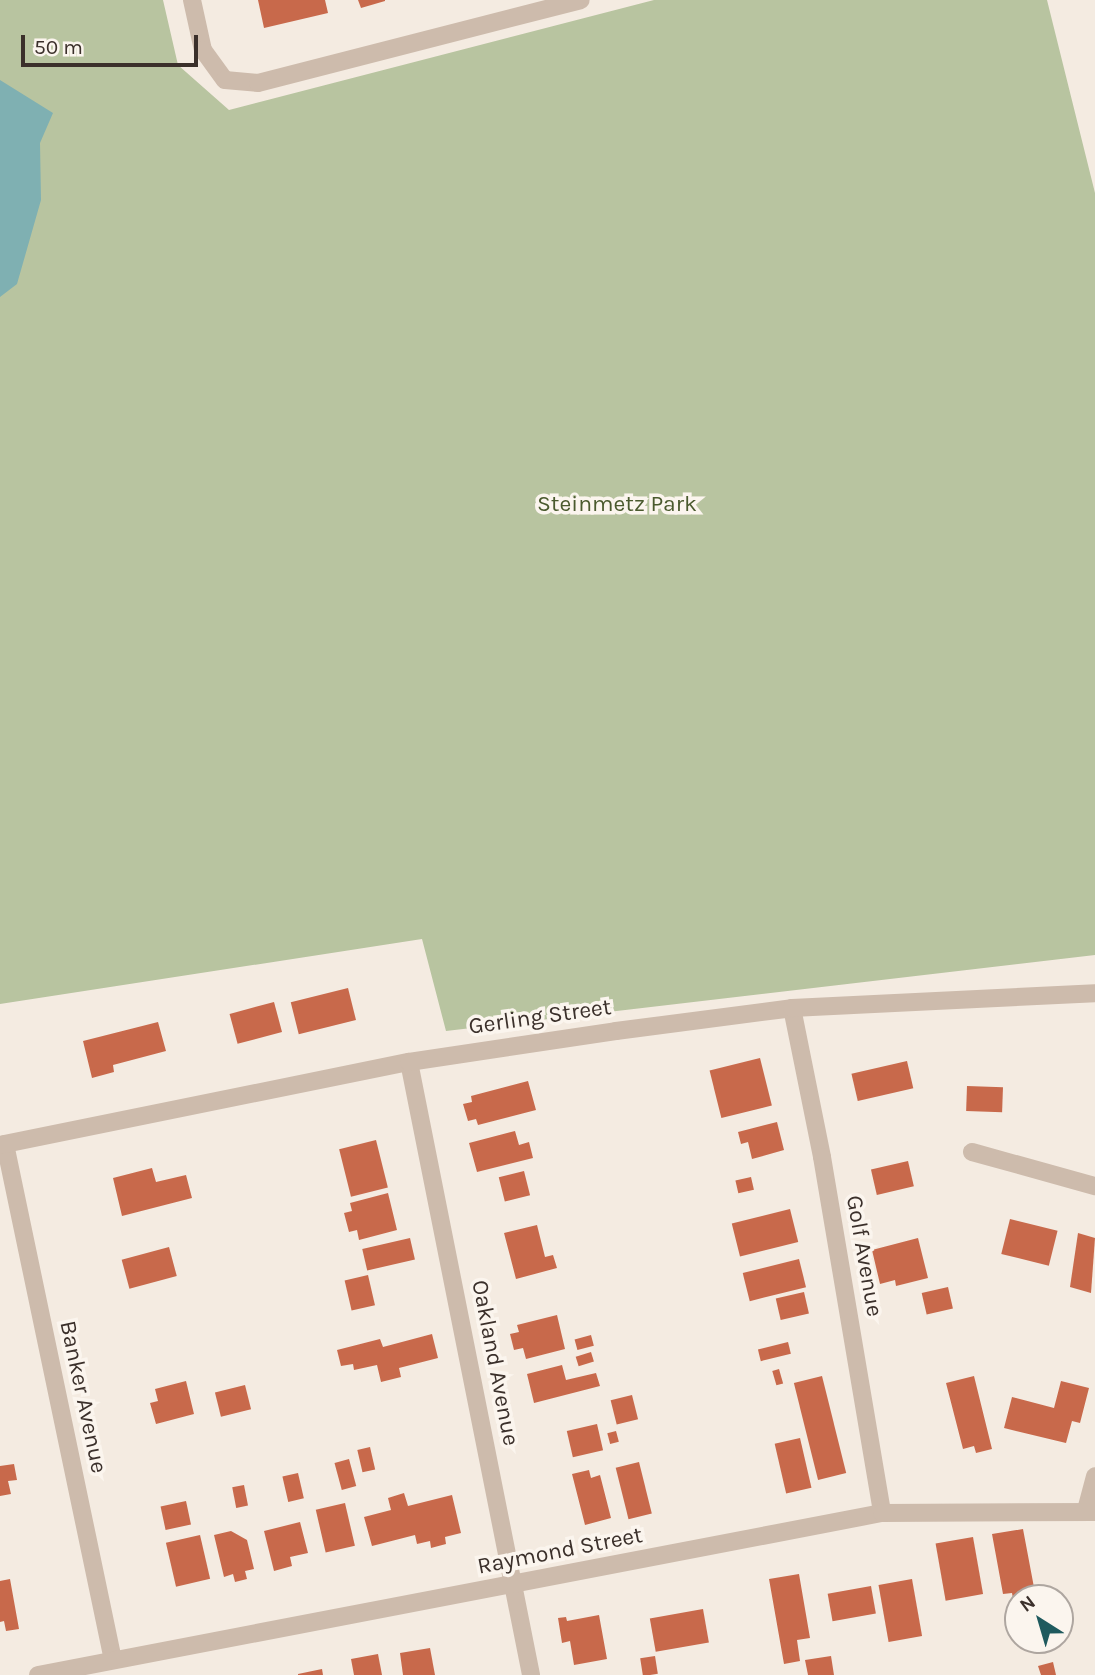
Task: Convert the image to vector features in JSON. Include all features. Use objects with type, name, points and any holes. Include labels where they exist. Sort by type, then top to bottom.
[{"type":"street","points":[[192,0],[203,50],[225,80],[257,83],[581,0]]},
{"type":"street","name":"Gerling Street","points":[[3,1144],[409,1062],[792,1008],[1095,993]]},
{"type":"street","name":"Golf Avenue","points":[[792,1008],[822,1157],[882,1513]]},
{"type":"street","name":"Oakland Avenue","points":[[409,1062],[531,1675]]},
{"type":"street","name":"Banker Avenue","points":[[3,1144],[113,1660]]},
{"type":"street","points":[[972,1152],[1095,1186]]},
{"type":"street","points":[[1091,1511],[1095,1476]]},
{"type":"street","name":"Raymond Street","points":[[38,1675],[882,1513],[1091,1511]]},
{"type":"green space","name":"Steinmetz Park","points":[[0,0],[163,0],[178,65],[229,110],[654,0],[1047,0],[1095,193],[1095,955],[446,1031],[422,939],[0,1004]]},
{"type":"water","points":[[0,80],[53,113],[40,143],[41,200],[17,284],[0,297]]},
{"type":"building","points":[[258,0],[325,0],[328,13],[264,28]]},
{"type":"building","points":[[358,0],[385,0],[385,1],[361,8]]},
{"type":"building","points":[[348,988],[356,1020],[299,1034],[291,1002]]},
{"type":"building","points":[[274,1002],[282,1032],[238,1044],[230,1014]]},
{"type":"building","points":[[158,1022],[166,1051],[113,1065],[114,1072],[92,1078],[83,1041]]},
{"type":"building","points":[[760,1058],[772,1106],[721,1118],[710,1071]]},
{"type":"building","points":[[907,1061],[913,1088],[858,1101],[851,1074]]},
{"type":"building","points":[[528,1081],[536,1110],[478,1125],[476,1119],[468,1121],[463,1104],[472,1102],[471,1096]]},
{"type":"building","points":[[967,1086],[1003,1087],[1002,1112],[966,1111]]},
{"type":"building","points":[[777,1122],[784,1150],[752,1159],[748,1142],[741,1144],[738,1132]]},
{"type":"building","points":[[515,1131],[519,1145],[529,1142],[533,1158],[477,1172],[469,1143]]},
{"type":"building","points":[[376,1140],[388,1188],[351,1197],[339,1149]]},
{"type":"building","points":[[908,1161],[914,1186],[877,1195],[871,1170]]},
{"type":"building","points":[[152,1168],[156,1182],[186,1175],[192,1198],[122,1216],[113,1178]]},
{"type":"building","points":[[524,1171],[530,1195],[505,1202],[499,1177]]},
{"type":"building","points":[[751,1177],[754,1190],[738,1193],[735,1181]]},
{"type":"building","points":[[388,1193],[397,1230],[359,1240],[357,1230],[349,1232],[344,1213],[352,1211],[350,1203]]},
{"type":"building","points":[[790,1209],[798,1242],[740,1257],[732,1224]]},
{"type":"building","points":[[1010,1219],[1058,1231],[1049,1266],[1001,1254]]},
{"type":"building","points":[[537,1225],[545,1257],[553,1255],[557,1268],[516,1279],[504,1233]]},
{"type":"building","points":[[1078,1233],[1095,1238],[1091,1293],[1070,1287]]},
{"type":"building","points":[[410,1238],[415,1259],[367,1270],[362,1249]]},
{"type":"building","points":[[918,1238],[928,1278],[896,1286],[895,1280],[880,1284],[872,1250]]},
{"type":"building","points":[[169,1247],[177,1276],[129,1289],[122,1260]]},
{"type":"building","points":[[799,1259],[806,1287],[750,1301],[743,1273]]},
{"type":"building","points":[[368,1275],[375,1305],[352,1311],[345,1280]]},
{"type":"building","points":[[948,1287],[953,1308],[927,1315],[922,1293]]},
{"type":"building","points":[[804,1292],[809,1313],[781,1320],[776,1299]]},
{"type":"building","points":[[557,1315],[565,1349],[526,1359],[523,1348],[514,1350],[510,1334],[519,1332],[517,1325]]},
{"type":"building","points":[[432,1334],[438,1358],[399,1368],[401,1377],[381,1382],[377,1365],[354,1370],[353,1364],[341,1366],[337,1350],[380,1339],[383,1347]]},
{"type":"building","points":[[591,1335],[594,1346],[577,1350],[575,1339]]},
{"type":"building","points":[[788,1342],[791,1354],[761,1361],[758,1349]]},
{"type":"building","points":[[591,1352],[594,1362],[579,1366],[576,1357]]},
{"type":"building","points":[[562,1365],[566,1380],[596,1373],[600,1386],[534,1403],[527,1374]]},
{"type":"building","points":[[779,1369],[783,1383],[776,1385],[772,1371]]},
{"type":"building","points":[[822,1376],[846,1473],[818,1480],[794,1383]]},
{"type":"building","points":[[974,1376],[992,1449],[976,1453],[974,1446],[963,1449],[946,1383]]},
{"type":"building","points":[[186,1381],[194,1414],[156,1424],[150,1403],[158,1401],[155,1389]]},
{"type":"building","points":[[1061,1381],[1089,1388],[1080,1423],[1072,1421],[1066,1443],[1004,1428],[1012,1397],[1054,1408]]},
{"type":"building","points":[[245,1385],[251,1409],[221,1417],[215,1392]]},
{"type":"building","points":[[632,1395],[638,1419],[617,1425],[611,1400]]},
{"type":"building","points":[[597,1424],[603,1450],[573,1457],[567,1431]]},
{"type":"building","points":[[616,1431],[619,1442],[610,1444],[607,1433]]},
{"type":"building","points":[[800,1438],[811,1488],[786,1494],[775,1444]]},
{"type":"building","points":[[370,1447],[375,1469],[363,1472],[357,1450]]},
{"type":"building","points":[[349,1459],[356,1486],[342,1490],[335,1463]]},
{"type":"building","points":[[639,1462],[652,1513],[629,1519],[616,1468]]},
{"type":"building","points":[[14,1464],[17,1480],[8,1481],[11,1494],[0,1496],[0,1466]]},
{"type":"building","points":[[589,1470],[591,1478],[600,1475],[611,1518],[585,1525],[572,1474]]},
{"type":"building","points":[[298,1473],[304,1498],[288,1502],[282,1477]]},
{"type":"building","points":[[244,1485],[248,1506],[236,1508],[232,1487]]},
{"type":"building","points":[[404,1493],[408,1506],[452,1495],[461,1533],[445,1537],[446,1544],[431,1548],[430,1541],[417,1544],[415,1535],[372,1546],[364,1517],[391,1510],[388,1498]]},
{"type":"building","points":[[186,1501],[191,1524],[166,1530],[161,1506]]},
{"type":"building","points":[[345,1503],[355,1546],[326,1553],[316,1510]]},
{"type":"building","points":[[300,1522],[308,1553],[290,1557],[292,1566],[274,1571],[264,1531]]},
{"type":"building","points":[[1023,1529],[1033,1584],[1004,1584],[1003,1594],[992,1534]]},
{"type":"building","points":[[231,1531],[247,1540],[254,1569],[245,1571],[247,1579],[235,1582],[233,1574],[224,1577],[214,1535]]},
{"type":"building","points":[[200,1535],[210,1579],[176,1587],[166,1543]]},
{"type":"building","points":[[973,1537],[983,1594],[946,1601],[936,1544]]},
{"type":"building","points":[[799,1574],[810,1638],[797,1640],[800,1661],[784,1664],[769,1579]]},
{"type":"building","points":[[10,1579],[19,1629],[6,1631],[4,1621],[0,1622],[0,1581]]},
{"type":"building","points":[[912,1579],[922,1636],[889,1642],[879,1585]]},
{"type":"building","points":[[871,1586],[876,1614],[833,1621],[828,1594]]},
{"type":"building","points":[[703,1609],[709,1642],[656,1652],[650,1618]]},
{"type":"building","points":[[599,1615],[607,1659],[574,1665],[570,1641],[562,1643],[558,1618],[566,1617],[567,1621]]},
{"type":"building","points":[[430,1648],[435,1675],[403,1675],[400,1653]]},
{"type":"building","points":[[378,1654],[382,1675],[354,1675],[351,1659]]},
{"type":"building","points":[[655,1656],[658,1674],[643,1675],[640,1658]]},
{"type":"building","points":[[831,1656],[834,1675],[808,1675],[805,1660]]},
{"type":"building","points":[[1053,1662],[1056,1675],[1041,1675],[1038,1666]]},
{"type":"building","points":[[322,1669],[323,1675],[298,1675],[298,1674]]}]
